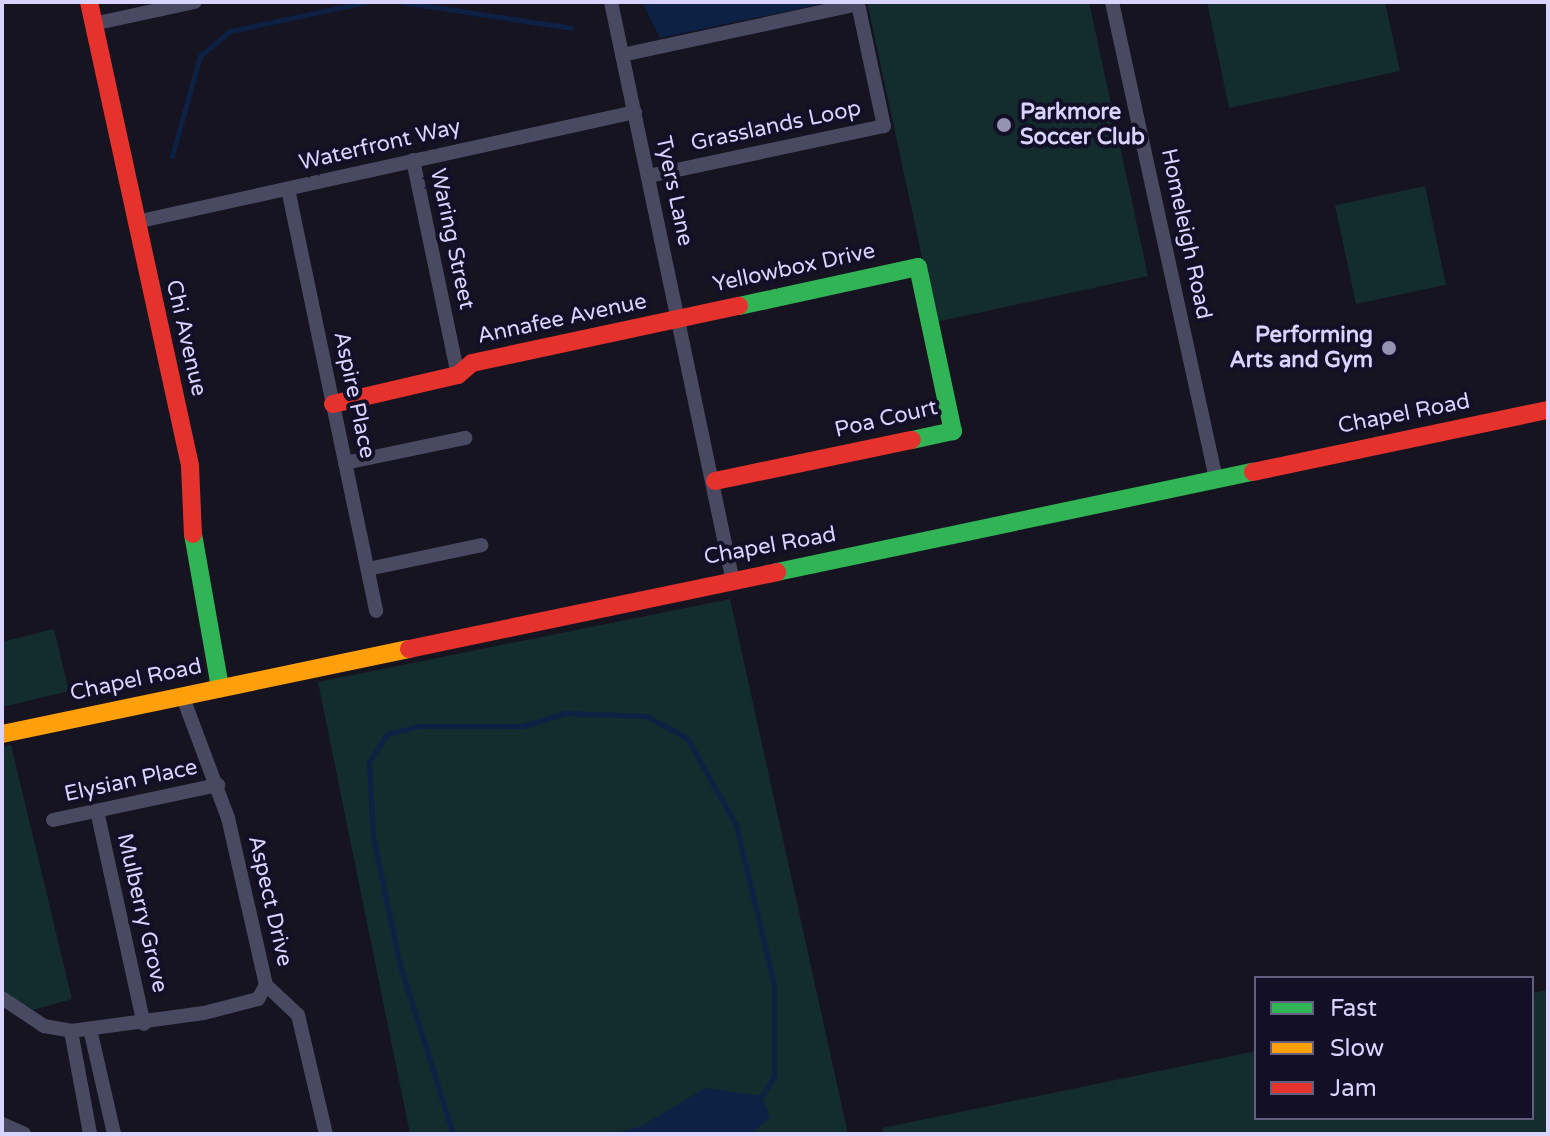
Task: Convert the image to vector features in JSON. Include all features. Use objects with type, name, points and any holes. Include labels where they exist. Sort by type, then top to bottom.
[{"type":"street","name":"Chi Avenue","points":[[89,2],[190,466],[194,556],[220,687]]},
{"type":"street","points":[[93,24],[195,2]]},
{"type":"street","name":"Tyers Lane","points":[[611,2],[715,481],[732,577]]},
{"type":"street","name":"Homeleigh Road","points":[[1112,2],[1215,476]]},
{"type":"street","name":"Grasslands Loop","points":[[622,55],[858,4],[884,126],[649,176]]},
{"type":"street","name":"Waterfront Way","points":[[136,222],[635,112]]},
{"type":"street","name":"Waring Street","points":[[413,160],[458,375]]},
{"type":"street","name":"Aspire Place","points":[[288,189],[376,611]]},
{"type":"street","name":"Yellowbox Drive","points":[[680,317],[918,267]]},
{"type":"street","name":"Poa Court","points":[[715,481],[953,431],[918,267]]},
{"type":"street","name":"Annafee Avenue","points":[[333,404],[458,375],[472,363],[680,317]]},
{"type":"street","name":"Chapel Road","points":[[2,734],[732,577],[1548,410]]},
{"type":"street","points":[[345,463],[465,438]]},
{"type":"street","points":[[368,569],[482,545]]},
{"type":"street","name":"Aspect Drive","points":[[2,998],[44,1026],[71,1031],[144,1024],[258,999],[266,985],[218,785],[182,695]]},
{"type":"street","name":"Elysian Place","points":[[53,820],[218,785]]},
{"type":"street","name":"Mulberry Grove","points":[[97,811],[144,1024]]},
{"type":"street","points":[[266,985],[298,1015],[326,1134]]},
{"type":"street","points":[[90,1029],[114,1134]]},
{"type":"street","points":[[71,1031],[90,1134]]},
{"type":"street","points":[[2,1124],[24,1134]]},
{"type":"green space","name":"Parkmore Soccer Club","points":[[867,2],[1089,2],[1148,276],[936,322]]},
{"type":"green space","points":[[1207,2],[1385,2],[1400,71],[1229,108]]},
{"type":"green space","points":[[1425,186],[1446,285],[1356,304],[1335,205]]},
{"type":"green space","points":[[730,599],[848,1134],[410,1134],[318,682]]},
{"type":"green space","points":[[54,629],[69,691],[2,707],[2,642]]},
{"type":"green space","points":[[11,745],[72,999],[33,1010],[2,990],[2,747]]},
{"type":"green space","points":[[1548,990],[1548,1134],[883,1134],[882,1128],[1254,1051],[1254,1120],[1534,1120],[1534,993]]},
{"type":"water","points":[[642,2],[830,2],[660,38]]},
{"type":"water","points":[[705,1088],[762,1096],[770,1118],[750,1134],[610,1134],[640,1127]]},
{"type":"waterway","points":[[172,156],[200,56],[230,31],[366,2]]},
{"type":"waterway","points":[[402,2],[572,28]]},
{"type":"waterway","points":[[453,1134],[399,962],[373,837],[369,762],[387,734],[418,726],[523,726],[565,713],[646,716],[687,738],[736,825],[774,984],[774,1076],[762,1096]]},
{"type":"traffic: fast","points":[[739,306],[918,267],[953,431],[912,440]]},
{"type":"traffic: fast","points":[[777,572],[1253,472]]},
{"type":"traffic: fast","points":[[193,534],[220,687]]},
{"type":"traffic: slow","points":[[2,734],[409,649]]},
{"type":"traffic: jam","points":[[89,2],[190,466],[193,534]]},
{"type":"traffic: jam","points":[[333,404],[458,375],[472,363],[739,306]]},
{"type":"traffic: jam","points":[[1253,472],[1548,410]]},
{"type":"traffic: jam","points":[[715,481],[912,440]]},
{"type":"traffic: jam","points":[[409,649],[777,572]]},
{"type":"place","name":"Parkmore Soccer Club","points":[[1004,125]]},
{"type":"place","name":"Performing Arts and Gym","points":[[1389,348]]}]
